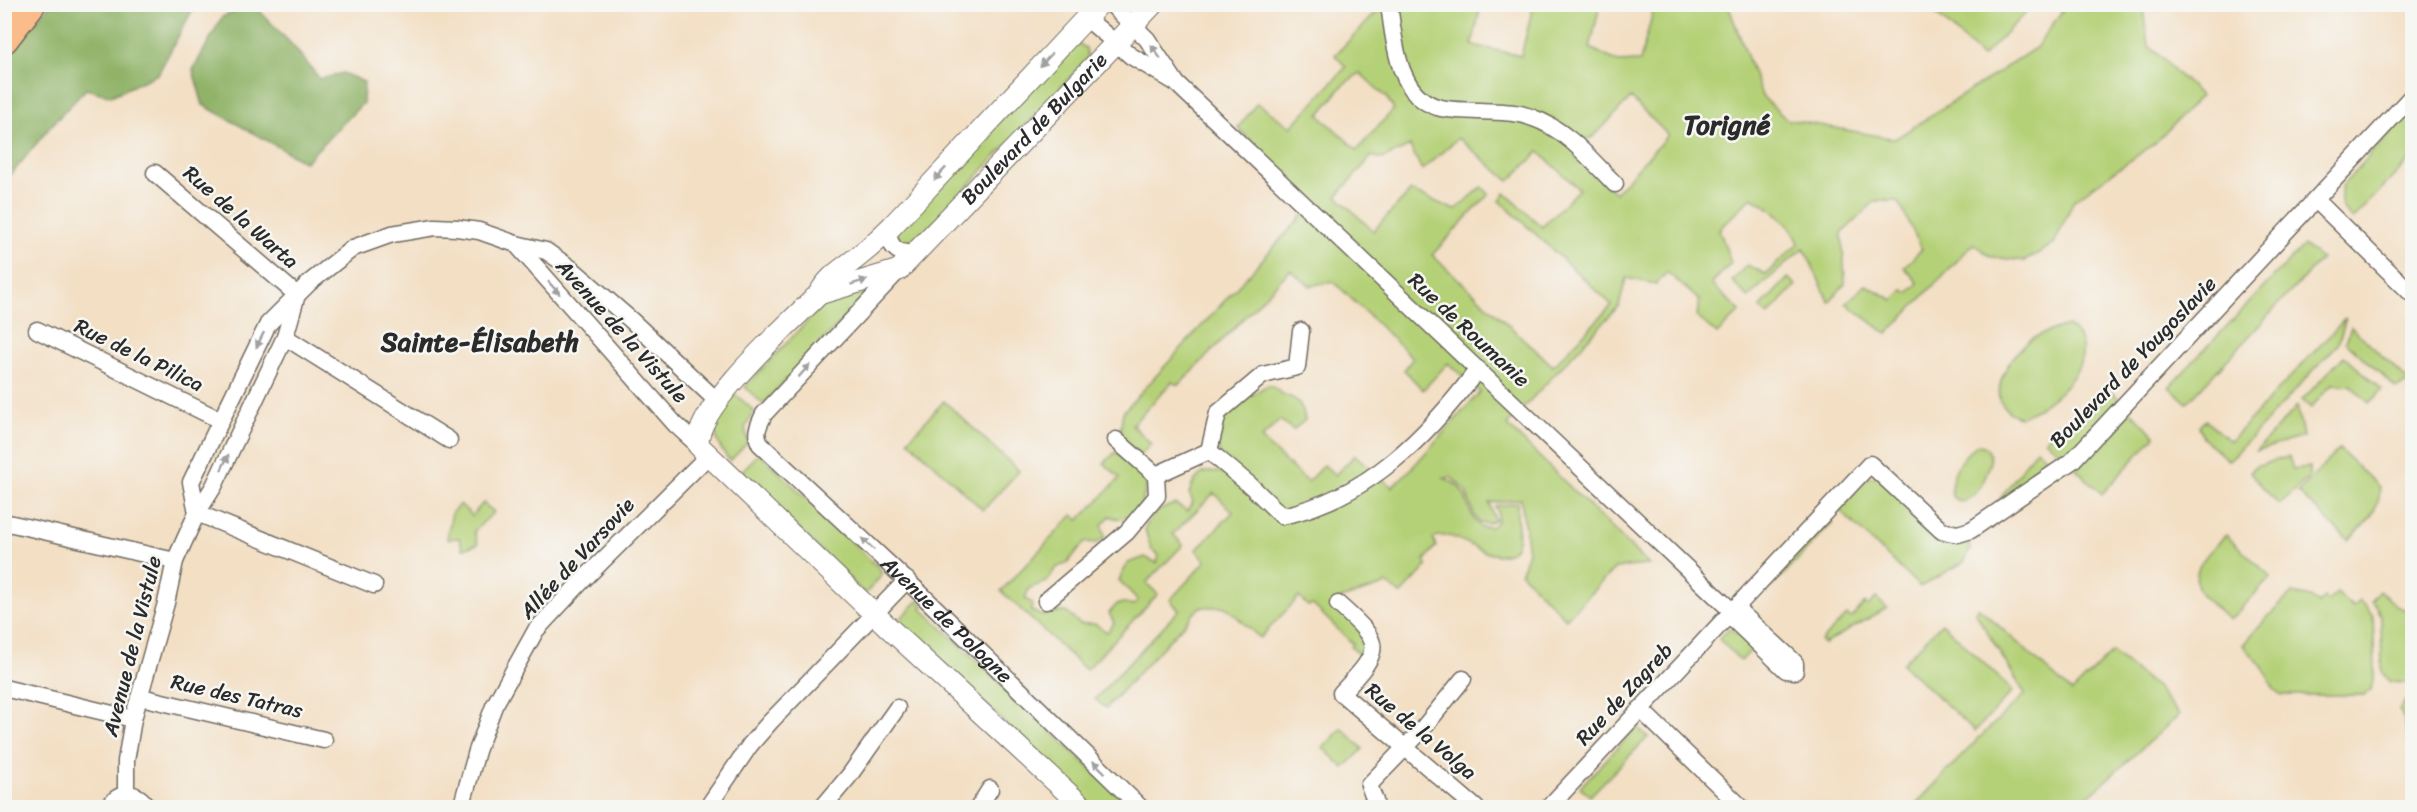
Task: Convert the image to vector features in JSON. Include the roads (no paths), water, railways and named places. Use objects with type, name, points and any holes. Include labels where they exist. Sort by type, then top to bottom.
[{"type":"highway","points":[[4,39],[31,4]]},
{"type":"street","name":"Rue de Roumanie","points":[[1111,4],[1147,39],[1175,82]]},
{"type":"street","name":"Boulevard de Bulgarie","points":[[757,431],[764,414],[914,253],[1153,4]]},
{"type":"street","points":[[1389,4],[1395,48],[1403,75],[1417,94],[1436,107],[1516,113],[1541,120],[1560,132],[1615,184]]},
{"type":"street","name":"Rue de Roumanie","points":[[1093,11],[1116,43],[1131,56],[1175,82],[1732,611]]},
{"type":"street","name":"Boulevard de Bulgarie","points":[[703,450],[699,431],[716,400],[819,294],[824,285],[840,269],[858,257],[892,226],[1093,11]]},
{"type":"street","name":"Boulevard de Yougoslavie","points":[[1732,611],[1870,464],[1942,531],[1958,534],[1979,526],[2072,461],[2412,96]]},
{"type":"street","name":"Rue de la Warta","points":[[155,173],[297,295]]},
{"type":"street","points":[[2316,200],[2412,294]]},
{"type":"street","points":[[892,226],[888,235],[893,248],[898,252],[914,253]]},
{"type":"street","name":"Avenue de la Vistule","points":[[197,513],[191,482],[268,324],[297,295],[353,248],[392,234],[435,227],[457,228],[479,231],[516,244],[546,251],[572,269],[716,400]]},
{"type":"street","name":"Avenue de la Vistule","points":[[516,244],[675,424],[703,450]]},
{"type":"street","name":"Boulevard de Bulgarie","points":[[819,294],[899,270]]},
{"type":"street","name":"Avenue de la Vistule","points":[[126,794],[126,761],[133,719],[141,697],[175,561],[197,513],[214,486],[285,337],[297,295]]},
{"type":"street","name":"Rue de la Pilica","points":[[37,330],[220,420]]},
{"type":"street","points":[[1209,451],[1218,413],[1263,375],[1297,367],[1300,331]]},
{"type":"street","points":[[285,337],[449,440]]},
{"type":"street","points":[[1209,451],[1282,516],[1324,505],[1344,496],[1369,480],[1404,451],[1449,408],[1478,369]]},
{"type":"street","name":"Avenue de Pologne","points":[[757,431],[760,444],[906,580],[1141,807]]},
{"type":"street","points":[[1046,601],[1127,532],[1157,496],[1156,475],[1116,440]]},
{"type":"street","name":"Avenue de Pologne","points":[[703,450],[874,614],[1084,807]]},
{"type":"street","name":"Allée de Varsovie","points":[[461,807],[477,751],[494,706],[536,630],[703,450]]},
{"type":"street","points":[[1156,475],[1209,451]]},
{"type":"street","points":[[197,513],[374,585]]},
{"type":"street","points":[[4,522],[175,561]]},
{"type":"street","points":[[707,807],[750,745],[770,722],[906,580]]},
{"type":"street","name":"Rue de la Volga","points":[[1338,604],[1367,631],[1373,642],[1372,655],[1364,669],[1341,693],[1476,807]]},
{"type":"street","name":"Rue de Zagreb","points":[[1548,807],[1732,611]]},
{"type":"street","points":[[1375,801],[1369,785],[1420,732],[1463,679]]},
{"type":"street","points":[[4,688],[133,719]]},
{"type":"street","name":"Rue des Tatras","points":[[141,697],[324,740]]},
{"type":"street","points":[[822,807],[849,776],[897,708]]},
{"type":"street","points":[[1640,709],[1742,807]]},
{"type":"street","points":[[978,807],[990,789]]},
{"type":"street","points":[[108,807],[117,796],[126,794],[141,798],[147,807]]},
{"type":"district","name":"Torigné","points":[[1727,125]]},
{"type":"district","name":"Sainte-Élisabeth","points":[[480,342]]}]
